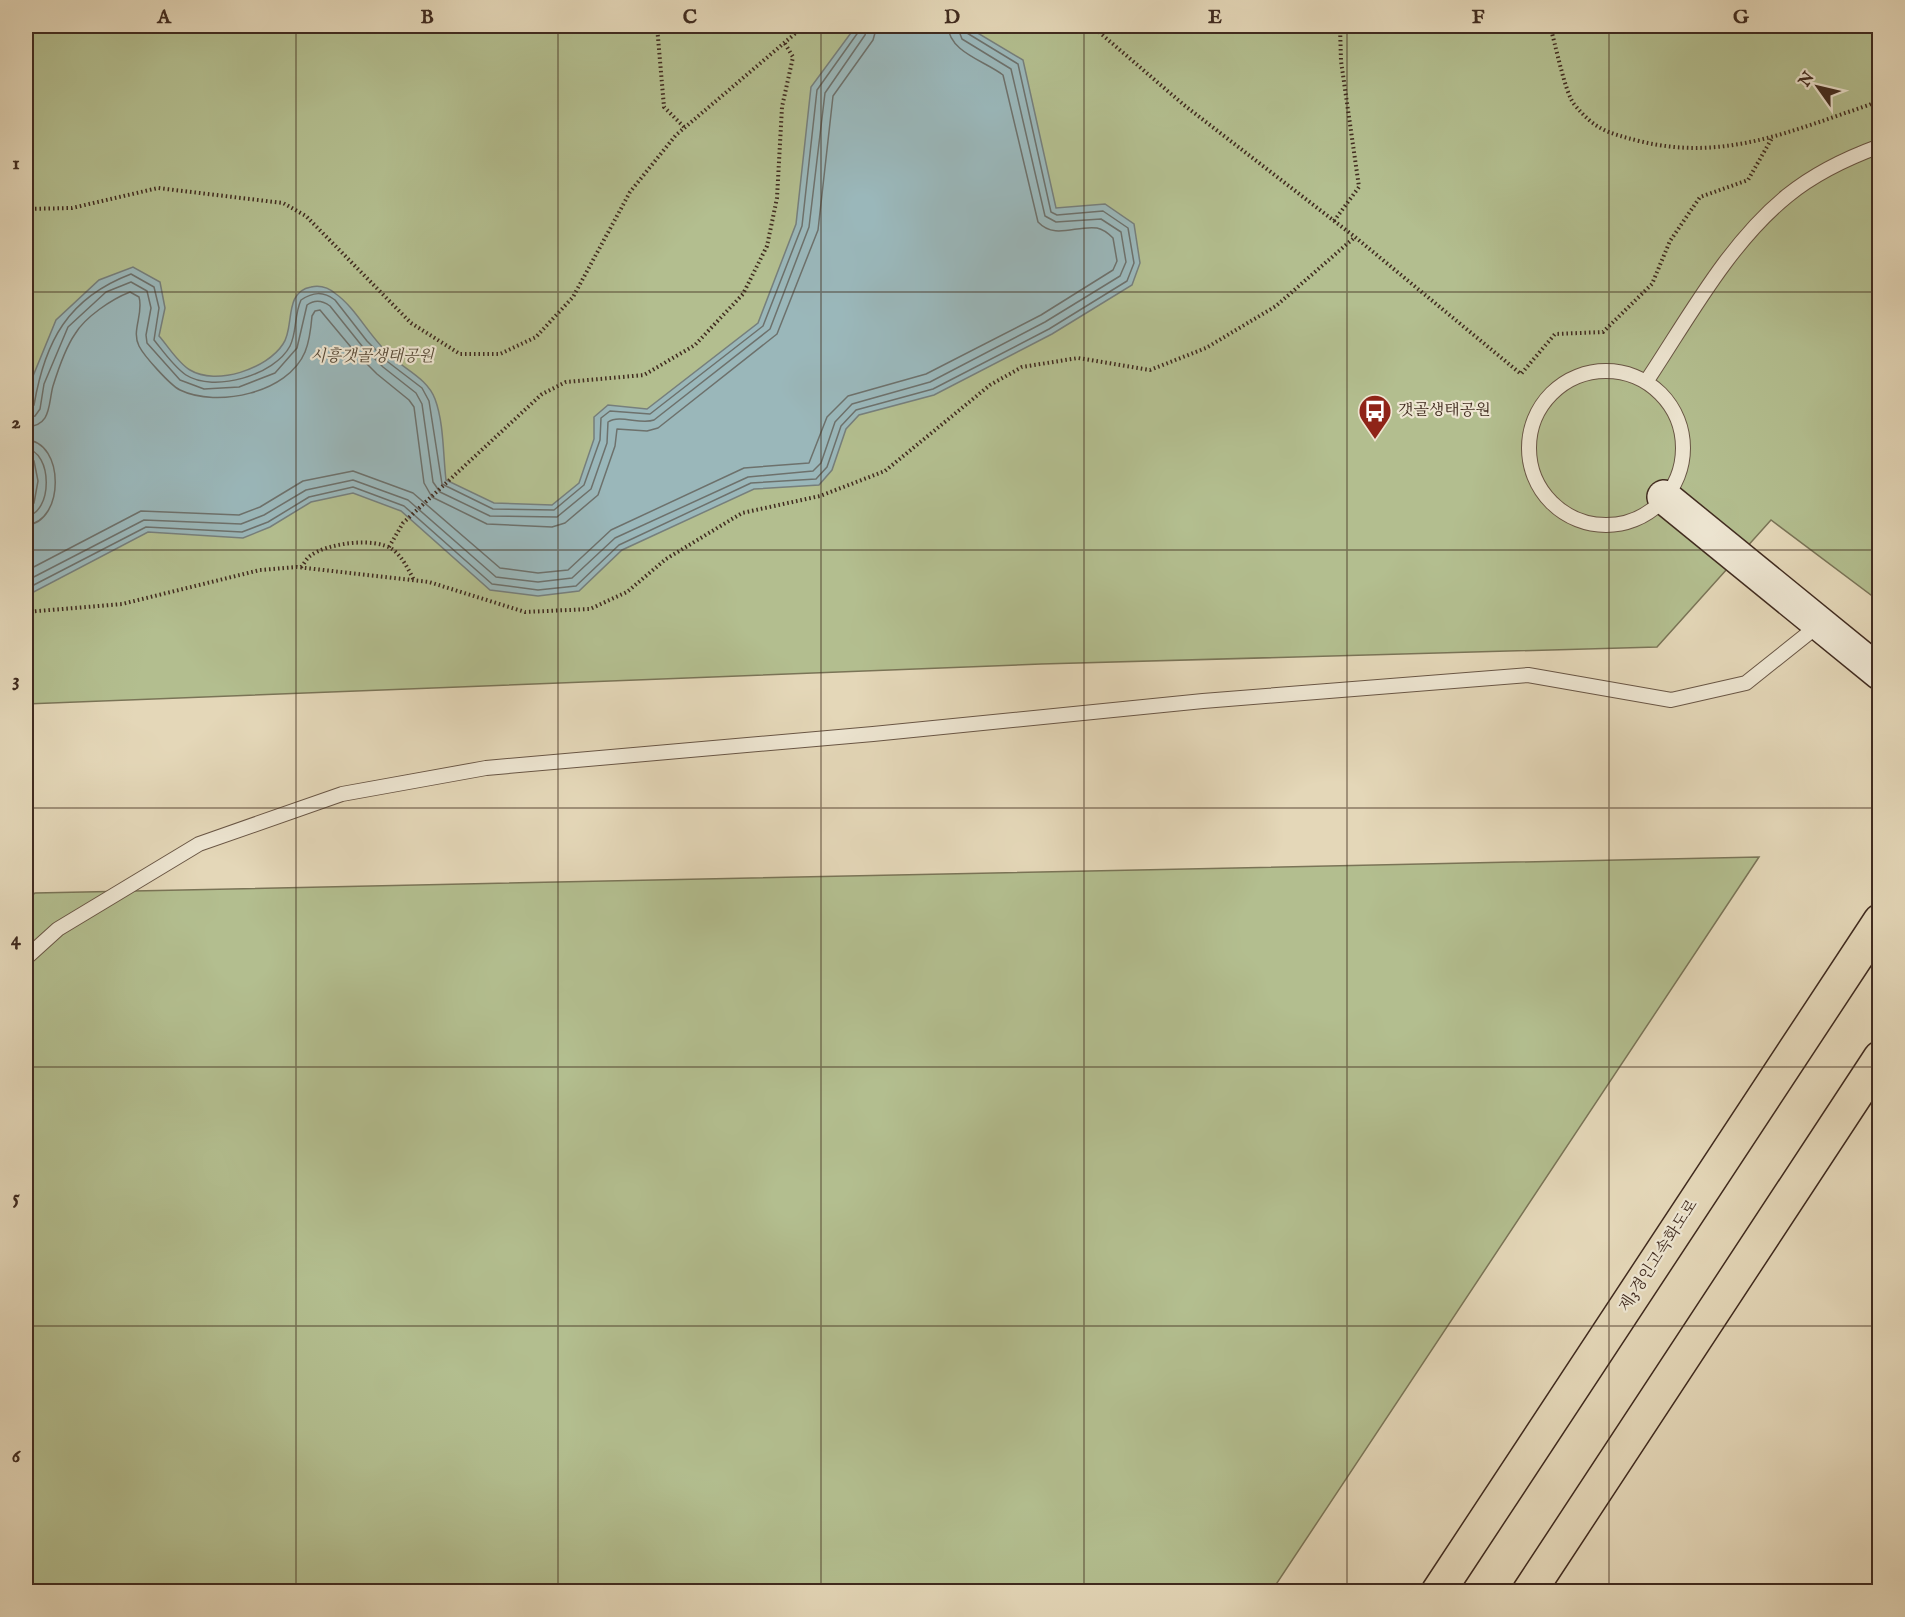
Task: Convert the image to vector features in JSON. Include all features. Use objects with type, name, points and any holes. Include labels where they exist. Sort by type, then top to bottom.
[{"type":"highway","name":"제3경인고속화도로","points":[[1438,1592],[1880,921]]},
{"type":"highway","points":[[1529,1592],[1880,1058]]},
{"type":"street","points":[[1664,497],[1880,673]]},
{"type":"lane","points":[[1646,382],[1730,255],[1787,196],[1845,159],[1880,146]]},
{"type":"lane","points":[[1600,371],[1624,373],[1646,382],[1665,398],[1678,418],[1683,442],[1681,467],[1671,489],[1655,507],[1634,520],[1608,525],[1582,522],[1558,509],[1541,489],[1531,465],[1530,438],[1538,413],[1554,392],[1576,377],[1600,371]]},
{"type":"lane","points":[[26,958],[58,929],[199,844],[353,792],[486,768],[873,734],[1203,701],[1528,675],[1671,700],[1746,683],[1820,624]]},
{"type":"path","points":[[657,26],[664,107],[684,127]]},
{"type":"path","points":[[26,209],[72,208],[158,188],[283,203],[306,216],[411,324],[460,354],[500,354],[536,337],[573,297],[630,192],[684,127],[804,26]]},
{"type":"path","points":[[1092,26],[1184,105],[1355,237],[1521,374],[1555,334],[1603,332],[1652,284],[1670,241],[1700,197],[1748,180],[1772,138]]},
{"type":"path","points":[[1334,221],[1359,187],[1341,61],[1340,26]]},
{"type":"path","points":[[1550,26],[1572,102],[1604,132],[1659,146],[1711,149],[1772,138],[1880,99]]},
{"type":"path","points":[[388,547],[403,524],[465,469],[542,394],[566,382],[644,375],[695,345],[743,294],[767,246],[777,198],[782,107],[793,57],[784,42]]},
{"type":"path","points":[[26,612],[122,604],[260,570],[301,567],[429,582],[525,612],[590,609],[627,592],[666,559],[742,513],[820,496],[885,471],[990,385],[1022,367],[1078,358],[1150,370],[1206,348],[1275,306],[1355,237]]},
{"type":"path","points":[[301,567],[310,556],[333,545],[378,543],[400,556],[415,580]]},
{"type":"green space","name":"시흥갯골생태공원","points":[[26,26],[1879,26],[1879,601],[1771,520],[1657,647],[1041,664],[26,704]]},
{"type":"green space","points":[[1759,857],[1271,1592],[26,1591],[26,901],[35,893]]},
{"type":"water","points":[[856,26],[966,26],[1023,60],[1056,208],[1105,204],[1134,224],[1140,263],[1132,285],[1052,334],[934,395],[859,415],[846,429],[832,470],[819,485],[754,489],[622,550],[579,591],[538,596],[490,590],[401,511],[353,493],[311,502],[270,527],[243,538],[148,532],[26,596],[26,504],[32,481],[26,447],[26,428],[31,381],[56,320],[99,280],[133,267],[160,282],[165,308],[159,336],[177,359],[190,370],[201,375],[227,375],[265,361],[283,344],[296,296],[302,290],[311,287],[330,290],[343,300],[385,351],[423,381],[432,392],[440,418],[446,480],[494,503],[552,505],[579,483],[594,439],[594,417],[608,405],[647,409],[758,323],[796,224],[811,87]]},
{"type":"place","name":"갯골생태공원","points":[[1375,440]]}]
